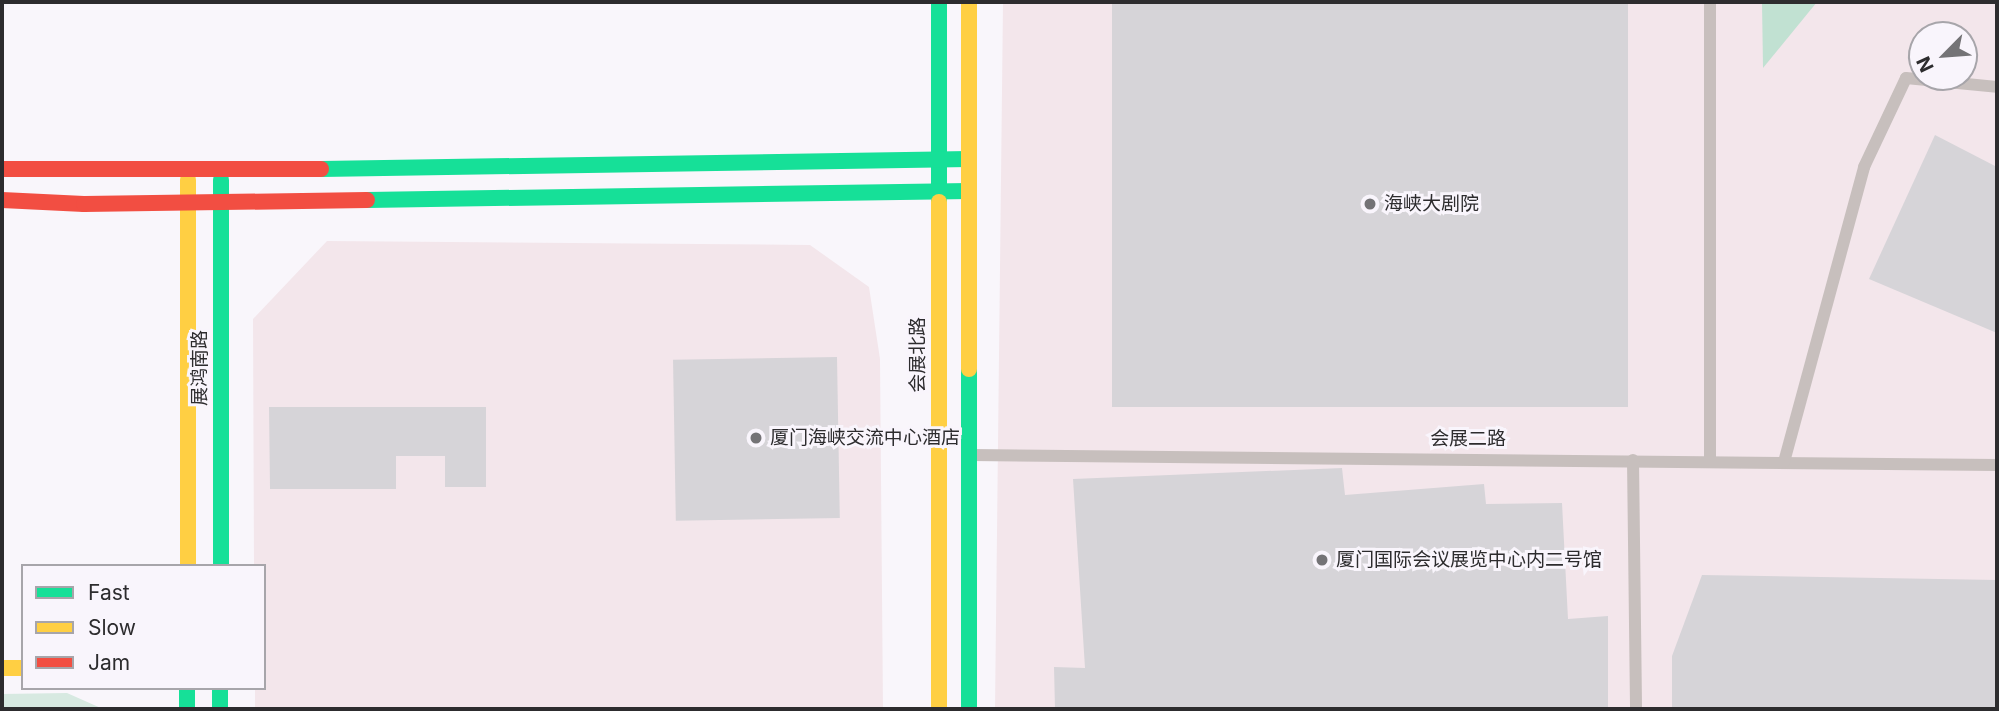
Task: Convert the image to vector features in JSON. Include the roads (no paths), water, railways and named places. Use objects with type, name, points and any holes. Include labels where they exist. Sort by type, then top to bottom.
[{"type":"main road","name":"会展北路","points":[[939,2],[939,709]]},
{"type":"main road","points":[[969,2],[969,709]]},
{"type":"main road","points":[[2,169],[221,170],[969,159]]},
{"type":"main road","name":"展鸿南路","points":[[188,170],[188,564]]},
{"type":"main road","name":"展鸿南路","points":[[220,564],[221,170]]},
{"type":"main road","points":[[2,201],[221,202],[969,191]]},
{"type":"main road","points":[[2,668],[21,668]]},
{"type":"main road","points":[[187,690],[187,709]]},
{"type":"main road","points":[[220,690],[220,709]]},
{"type":"lane","points":[[1710,2],[1710,461]]},
{"type":"lane","points":[[1784,462],[1864,167],[1906,78],[1997,87]]},
{"type":"lane","name":"会展二路","points":[[939,455],[1997,465]]},
{"type":"lane","points":[[1633,460],[1636,709]]},
{"type":"place","name":"海峡大剧院","points":[[1370,204]]},
{"type":"place","name":"厦门海峡交流中心酒店","points":[[756,438]]},
{"type":"place","name":"厦门国际会议展览中心内二号馆","points":[[1322,560]]}]
